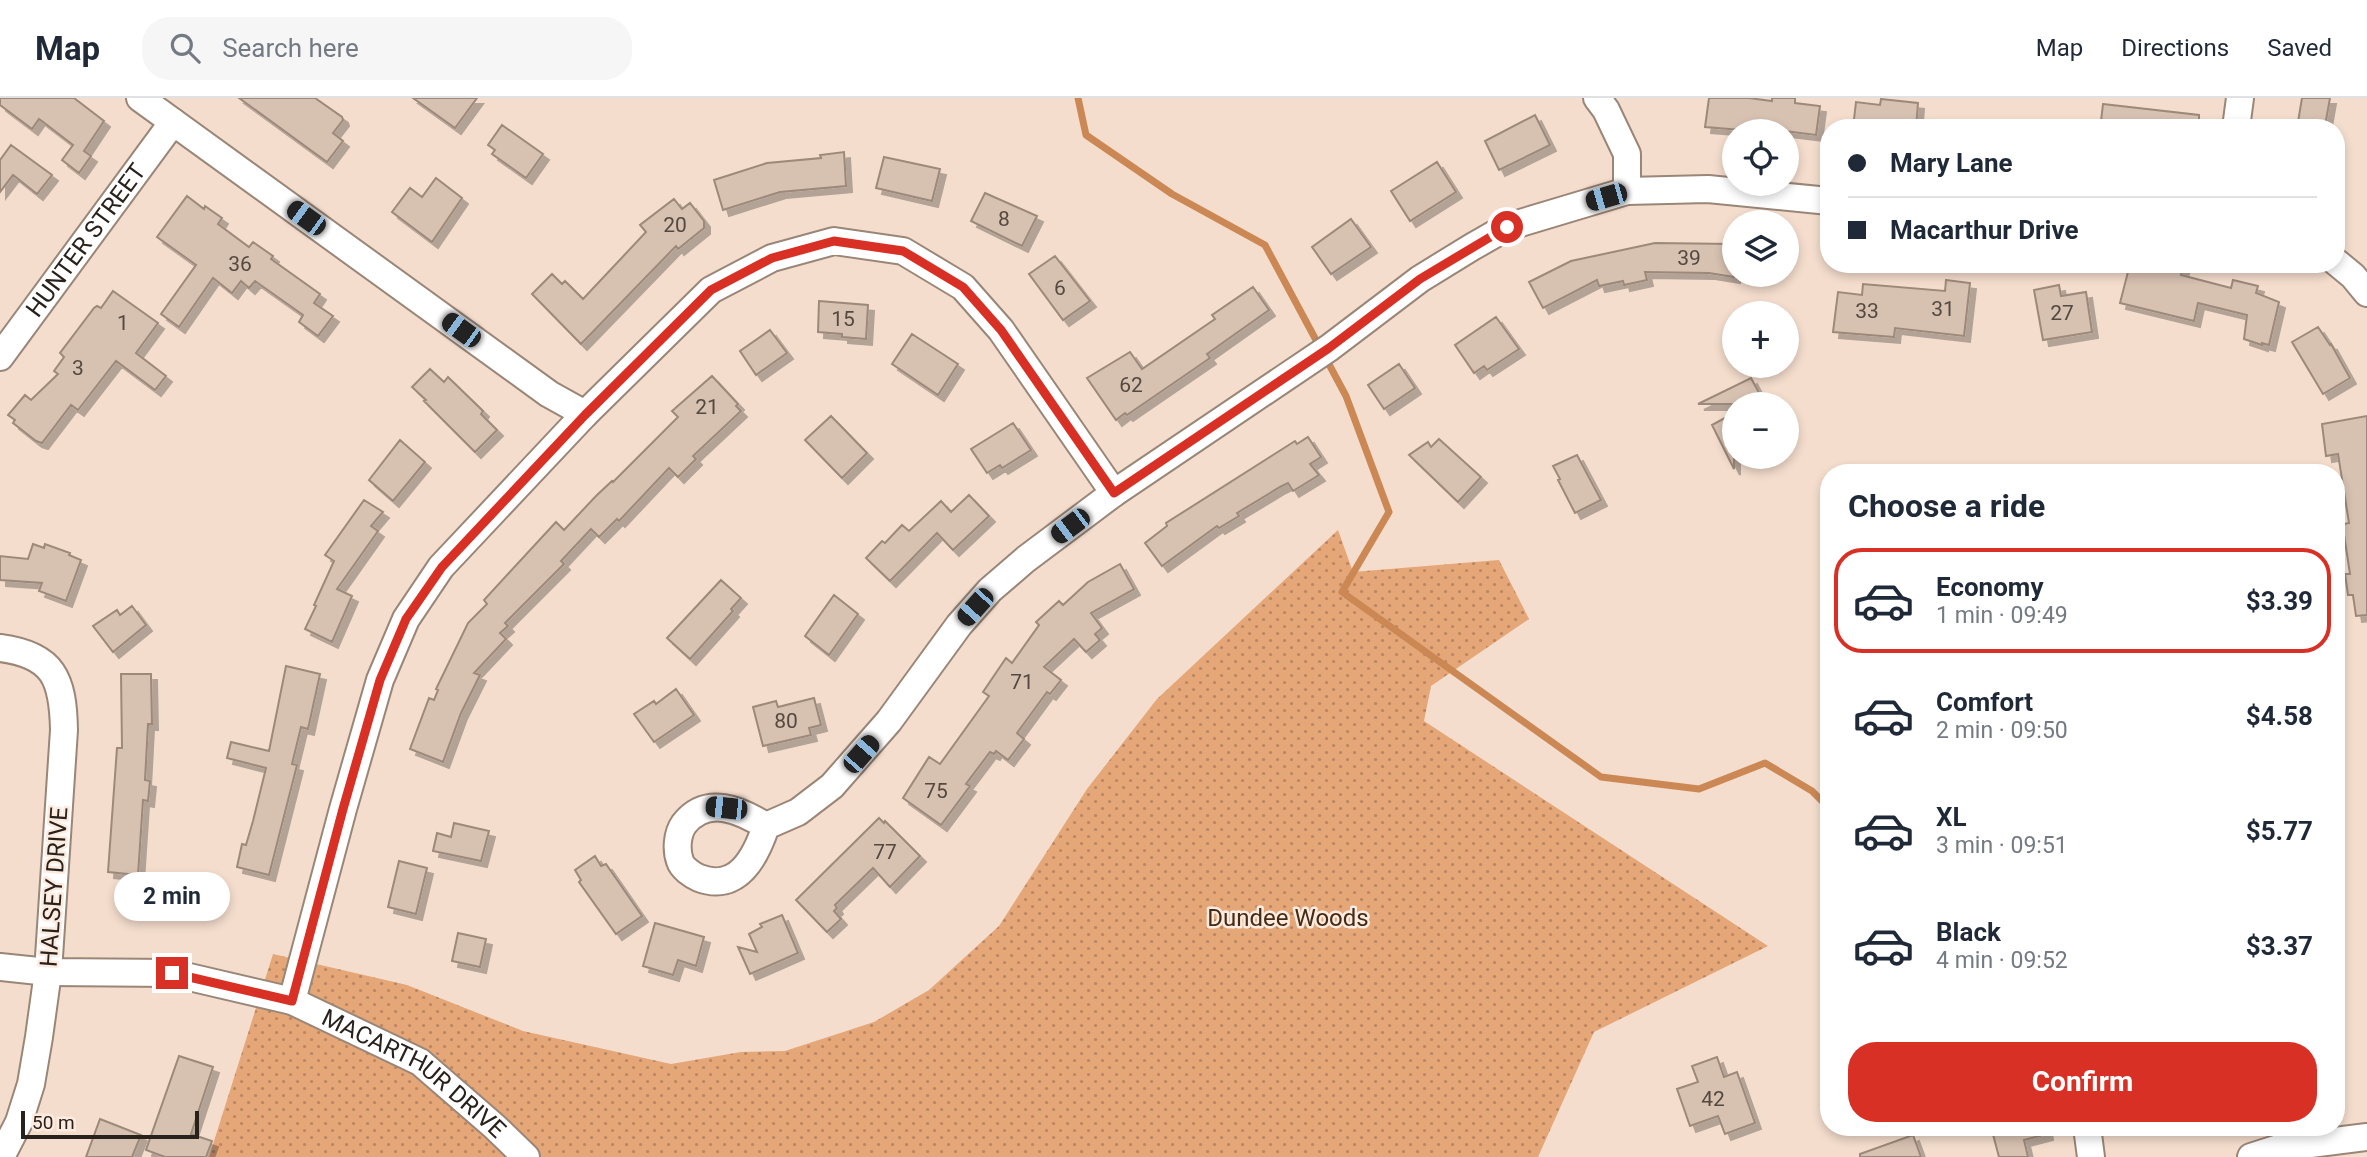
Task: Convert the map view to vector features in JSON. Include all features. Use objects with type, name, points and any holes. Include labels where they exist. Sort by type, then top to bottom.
[{"type":"street","points":[[140,98],[549,394],[585,415]]},
{"type":"street","points":[[1597,98],[1606,110],[1627,154],[1627,191]]},
{"type":"street","points":[[2237,119],[2240,98]]},
{"type":"street","name":"HUNTER STREET","points":[[0,357],[173,122]]},
{"type":"street","points":[[766,826],[798,812],[832,786],[889,721],[959,625],[990,590],[1026,559],[1114,493],[1319,354],[1420,279],[1507,227],[1627,191],[1708,189],[1820,200]]},
{"type":"street","points":[[292,1001],[380,680],[406,619],[442,567],[585,415],[711,290],[772,258],[834,241],[903,251],[963,287],[1001,330],[1114,493]]},
{"type":"street","points":[[2345,269],[2367,293]]},
{"type":"street","name":"HALSEY DRIVE","points":[[0,648],[24,651],[44,664],[54,674],[64,702],[48,972],[31,1084],[19,1122],[1,1157]]},
{"type":"street","name":"MACARTHUR DRIVE","points":[[0,967],[48,972],[172,973],[292,1001],[420,1062],[526,1157]]},
{"type":"street","points":[[2088,1136],[2091,1157]]},
{"type":"street","points":[[2252,1157],[2279,1148],[2367,1137]]},
{"type":"green space","name":"Dundee Woods","points":[[1338,530],[1353,572],[1499,560],[1529,619],[1431,686],[1424,721],[1768,946],[1594,1032],[1538,1157],[209,1157],[273,954],[407,985],[523,1031],[671,1064],[741,1052],[785,1051],[874,1022],[929,990],[999,926],[1087,789],[1157,699]]},
{"type":"building","points":[[0,98],[74,98],[104,121],[84,151],[91,156],[79,173],[62,160],[73,145],[39,119],[32,129],[0,105]]},
{"type":"building","points":[[239,98],[315,98],[342,117],[343,120],[333,133],[343,141],[327,162]]},
{"type":"building","points":[[413,98],[477,98],[455,128]]},
{"type":"building","points":[[1709,98],[1772,101],[1772,98],[1795,98],[1795,103],[1820,106],[1816,135],[1799,133],[1799,119],[1722,119],[1722,128],[1705,127]]},
{"type":"building","points":[[2302,98],[2330,98],[2326,119],[2298,119]]},
{"type":"building","points":[[1881,99],[1918,103],[1917,119],[1854,119],[1856,102],[1880,105]]},
{"type":"building","points":[[2103,104],[2199,115],[2199,119],[2101,119]]},
{"type":"building","points":[[1535,115],[1550,145],[1499,170],[1485,141]]},
{"type":"building","points":[[502,125],[543,154],[526,178],[492,154],[495,150],[488,145]]},
{"type":"building","points":[[11,145],[52,175],[37,194],[13,175],[0,192],[0,160]]},
{"type":"building","points":[[844,152],[846,186],[780,192],[723,210],[714,180],[767,163],[821,158],[820,155]]},
{"type":"building","points":[[884,157],[940,169],[932,201],[876,188]]},
{"type":"building","points":[[1437,162],[1456,192],[1410,221],[1391,191]]},
{"type":"building","points":[[436,178],[462,198],[432,242],[392,212],[410,188],[422,197]]},
{"type":"building","points":[[985,193],[1037,216],[1022,246],[971,221]]},
{"type":"building","points":[[187,196],[222,218],[218,224],[249,247],[253,242],[273,256],[271,259],[320,294],[314,303],[333,316],[318,336],[299,322],[303,315],[255,281],[249,288],[241,281],[232,293],[213,278],[179,327],[161,314],[196,265],[157,237]]},
{"type":"building","points":[[674,199],[682,209],[690,203],[704,221],[704,228],[678,249],[676,246],[581,344],[532,294],[552,274],[562,284],[565,281],[583,299],[646,232],[640,225]]},
{"type":"building","points":[[1351,219],[1371,247],[1331,274],[1312,247]]},
{"type":"building","points":[[1655,243],[1722,244],[1722,275],[1645,272],[1647,280],[1624,285],[1623,281],[1599,286],[1597,280],[1543,308],[1529,282],[1571,261]]},
{"type":"building","points":[[1055,256],[1090,301],[1063,320],[1029,274]]},
{"type":"building","points":[[2128,273],[2182,273],[2231,288],[2233,280],[2258,286],[2256,293],[2279,302],[2269,345],[2244,339],[2247,315],[2198,303],[2194,321],[2120,303]]},
{"type":"building","points":[[1946,280],[1970,283],[1964,336],[1895,328],[1894,337],[1833,332],[1838,292],[1862,295],[1863,284],[1945,291]]},
{"type":"building","points":[[2059,285],[2061,296],[2086,292],[2092,332],[2043,340],[2034,290]]},
{"type":"building","points":[[1253,287],[1269,310],[1207,354],[1210,358],[1116,420],[1087,378],[1130,352],[1142,369],[1215,319],[1212,315]]},
{"type":"building","points":[[113,291],[158,323],[136,353],[166,376],[155,390],[116,361],[78,410],[71,405],[42,443],[36,441],[13,423],[15,420],[8,415],[25,395],[31,400],[58,374],[54,371],[64,357],[60,353],[94,308],[101,308]]},
{"type":"building","points":[[819,301],[868,305],[866,339],[818,332]]},
{"type":"building","points":[[1496,317],[1519,349],[1487,370],[1484,366],[1474,373],[1455,345]]},
{"type":"building","points":[[2318,327],[2350,378],[2323,394],[2292,342]]},
{"type":"building","points":[[770,330],[787,353],[756,375],[740,351]]},
{"type":"building","points":[[912,334],[958,364],[938,395],[892,364]]},
{"type":"building","points":[[1399,364],[1415,388],[1384,409],[1368,385]]},
{"type":"building","points":[[430,369],[444,382],[448,377],[483,411],[481,414],[497,430],[475,452],[412,387]]},
{"type":"building","points":[[712,376],[738,404],[736,406],[741,411],[693,456],[696,459],[678,477],[669,468],[619,521],[617,519],[599,537],[591,529],[561,561],[564,564],[505,623],[508,626],[500,633],[506,639],[474,673],[480,675],[461,713],[443,762],[410,749],[429,698],[434,700],[438,690],[436,689],[468,623],[487,604],[484,600],[556,522],[564,530],[613,482],[678,417],[672,411]]},
{"type":"building","points":[[1751,378],[1759,392],[1722,392]]},
{"type":"building","points":[[1722,392],[1722,404],[1698,404]]},
{"type":"building","points":[[831,416],[867,453],[842,478],[805,440]]},
{"type":"building","points":[[2367,416],[2367,615],[2356,616],[2353,595],[2348,595],[2345,574],[2350,574],[2345,524],[2349,523],[2345,498],[2345,464],[2340,464],[2338,454],[2326,456],[2322,424]]},
{"type":"building","points":[[1722,420],[1722,445],[1712,425]]},
{"type":"building","points":[[1013,423],[1031,450],[1002,468],[1000,465],[987,473],[971,449]]},
{"type":"building","points":[[1308,437],[1321,457],[1310,464],[1319,475],[1293,491],[1288,483],[1280,487],[1237,513],[1239,516],[1219,528],[1217,526],[1162,566],[1145,543],[1167,526],[1166,523],[1295,441],[1297,444]]},
{"type":"building","points":[[1439,439],[1481,477],[1458,502],[1409,455],[1428,442],[1431,447]]},
{"type":"building","points":[[400,440],[425,462],[393,501],[369,480]]},
{"type":"building","points":[[1577,455],[1601,500],[1575,513],[1553,466]]},
{"type":"building","points":[[969,495],[989,516],[953,550],[937,533],[890,581],[866,558],[902,525],[909,531],[941,501],[951,512]]},
{"type":"building","points":[[364,500],[383,512],[371,526],[378,531],[337,589],[352,596],[332,642],[305,629],[334,561],[325,555]]},
{"type":"building","points":[[33,544],[44,548],[45,544],[81,560],[66,601],[39,591],[42,583],[0,580],[0,556],[28,559]]},
{"type":"building","points":[[1120,564],[1134,589],[1091,613],[1102,628],[1095,634],[1100,640],[1086,652],[1074,639],[1044,667],[1061,680],[1050,694],[1047,692],[1017,733],[1024,739],[1008,760],[996,751],[994,754],[990,752],[966,784],[970,786],[941,825],[903,798],[929,757],[940,764],[989,696],[983,692],[1006,658],[1012,663],[1039,625],[1036,622],[1059,601],[1063,605],[1088,582]]},
{"type":"building","points":[[721,580],[741,598],[731,609],[733,611],[690,659],[667,638]]},
{"type":"building","points":[[834,595],[858,614],[829,655],[805,636]]},
{"type":"building","points":[[132,606],[146,625],[113,652],[93,626],[117,610],[120,615]]},
{"type":"building","points":[[286,666],[320,674],[308,729],[301,727],[292,764],[297,765],[269,875],[237,867],[242,844],[246,845],[266,768],[227,758],[231,742],[269,751]]},
{"type":"building","points":[[121,674],[151,674],[152,724],[148,724],[145,780],[150,781],[148,801],[143,800],[138,875],[108,872],[117,748],[122,748]]},
{"type":"building","points":[[676,689],[694,715],[654,742],[634,714],[654,701],[656,704]]},
{"type":"building","points":[[814,698],[821,725],[809,728],[811,735],[763,746],[753,707],[776,701],[778,707]]},
{"type":"building","points":[[879,818],[920,856],[890,887],[873,868],[835,905],[837,908],[834,911],[841,919],[827,932],[796,900]]},
{"type":"building","points":[[454,823],[489,831],[481,861],[433,851],[437,833],[451,837]]},
{"type":"building","points":[[595,856],[601,866],[606,864],[642,916],[616,934],[579,882],[581,880],[575,870]]},
{"type":"building","points":[[399,861],[427,868],[416,914],[388,907]]},
{"type":"building","points":[[782,915],[798,953],[750,974],[738,947],[757,952],[749,934],[762,927],[760,924]]},
{"type":"building","points":[[655,923],[704,937],[696,966],[678,960],[673,975],[643,966]]},
{"type":"building","points":[[458,933],[486,939],[480,967],[452,961]]},
{"type":"building","points":[[179,1056],[213,1067],[191,1134],[212,1141],[206,1157],[165,1157],[146,1150]]},
{"type":"building","points":[[1717,1057],[1724,1077],[1737,1072],[1755,1123],[1725,1134],[1718,1116],[1690,1126],[1677,1089],[1698,1082],[1692,1066]]},
{"type":"building","points":[[100,1119],[141,1135],[132,1157],[86,1157]]},
{"type":"building","points":[[1913,1136],[1921,1157],[1860,1157],[1860,1154]]},
{"type":"building","points":[[1993,1136],[2039,1136],[2024,1140],[2028,1157],[1999,1157]]},
{"type":"waterway","points":[[1078,98],[1086,135],[1172,194],[1265,245],[1346,396],[1389,512],[1342,592],[1601,777],[1699,789],[1765,763],[1812,791],[1820,799]]},
{"type":"route","points":[[172,973],[292,1001],[380,680],[406,619],[442,567],[585,415],[711,290],[772,258],[834,241],[903,251],[963,287],[1001,330],[1114,493],[1329,348],[1420,279],[1507,227]]}]
